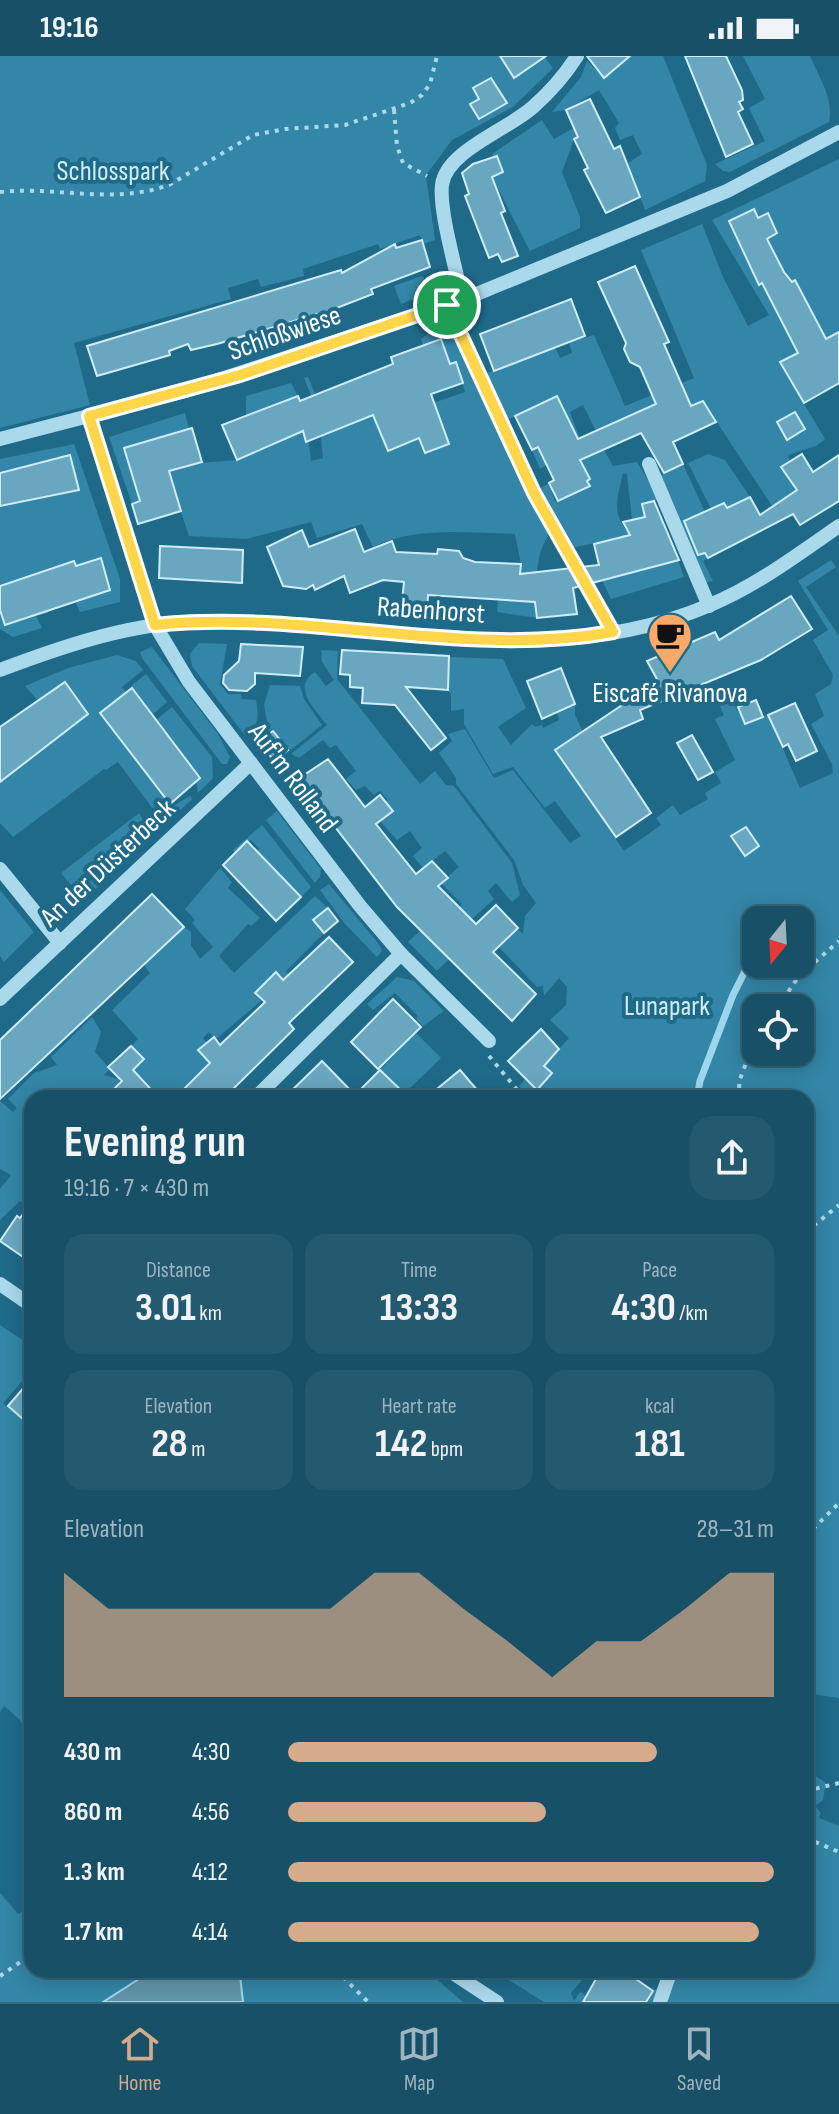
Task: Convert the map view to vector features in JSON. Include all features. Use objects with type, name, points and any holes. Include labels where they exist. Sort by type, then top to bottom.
[{"type":"street","points":[[462,300],[443,204],[442,183],[452,162],[532,108],[555,86],[577,56]]},
{"type":"street","name":"Schloßwiese","points":[[0,439],[240,375],[462,300],[727,191],[839,132]]},
{"type":"street","points":[[649,464],[709,606]]},
{"type":"street","name":"Rabenhorst","points":[[0,670],[83,640],[155,625],[225,622],[469,639],[550,641],[613,632],[709,606],[761,579],[839,526]]},
{"type":"street","name":"Auf'm Rolland","points":[[155,625],[180,669],[360,906],[401,954],[489,1041]]},
{"type":"street","name":"An der Düsterbeck","points":[[0,999],[251,763]]},
{"type":"street","points":[[0,869],[60,943]]},
{"type":"street","points":[[263,1090],[401,954]]},
{"type":"street","points":[[0,1284],[24,1300]]},
{"type":"street","points":[[460,1978],[497,2002]]},
{"type":"street","points":[[660,2002],[668,1978]]},
{"type":"path","points":[[0,192],[136,195],[169,185],[253,135],[267,131],[345,125],[394,110],[422,95],[430,84],[437,56]]},
{"type":"path","points":[[394,110],[397,146],[403,163],[442,183]]},
{"type":"path","points":[[447,305],[534,493],[613,632]]},
{"type":"path","points":[[89,416],[155,625]]},
{"type":"path","points":[[787,994],[799,976],[839,941]]},
{"type":"path","points":[[489,1041],[492,1062],[517,1090]]},
{"type":"path","points":[[739,1090],[745,1066]]},
{"type":"path","points":[[814,1225],[839,1205]]},
{"type":"path","points":[[814,1529],[838,1507]]},
{"type":"path","points":[[814,1789],[839,1783]]},
{"type":"path","points":[[814,1841],[839,1852]]},
{"type":"path","points":[[0,1976],[24,1960]]},
{"type":"path","points":[[344,1978],[368,2002]]},
{"type":"green space","name":"Schlosspark","points":[[0,56],[544,56],[553,68],[513,107],[452,140],[426,175],[435,240],[423,244],[420,235],[380,249],[378,244],[303,269],[304,276],[261,287],[258,279],[228,288],[231,299],[74,343],[90,405],[0,428]]},
{"type":"green space","points":[[630,56],[663,56],[707,165],[705,181],[645,210],[628,163],[642,154],[633,135],[620,140],[615,128],[619,123],[599,90],[566,110],[552,112],[581,77],[587,61],[604,78]]},
{"type":"green space","points":[[743,56],[810,56],[828,97],[829,122],[730,172],[723,171],[715,164],[765,141],[749,108],[765,99]]},
{"type":"green space","points":[[542,120],[554,139],[574,128],[578,137],[574,139],[562,172],[580,217],[580,228],[530,251],[492,177],[503,172],[492,154]]},
{"type":"green space","points":[[839,159],[839,332],[780,363],[825,439],[816,446],[788,455],[799,489],[774,509],[703,401],[641,433],[630,416],[596,431],[583,405],[570,412],[583,448],[600,443],[613,466],[637,462],[660,500],[643,504],[645,516],[632,520],[627,474],[623,473],[618,513],[630,535],[572,548],[539,489],[549,483],[555,501],[586,487],[587,481],[547,465],[540,469],[532,450],[558,434],[556,397],[507,420],[485,374],[555,347],[560,358],[572,353],[569,342],[594,335],[625,406],[694,378],[641,250],[702,224],[723,277],[748,326],[769,315],[712,220]]},
{"type":"green space","points":[[422,276],[426,281],[441,276],[442,287],[401,304],[394,286]]},
{"type":"green space","points":[[453,329],[547,527],[548,536],[540,554],[536,576],[537,618],[497,612],[498,599],[519,600],[521,565],[515,534],[424,533],[373,547],[362,524],[317,538],[311,522],[246,539],[189,536],[174,491],[132,504],[109,437],[185,413],[189,429],[124,448],[134,481],[198,463],[237,460],[307,429],[311,461],[323,458],[321,437],[326,434],[304,378],[308,377],[331,432],[349,421],[372,415],[388,451],[413,441],[417,431],[425,453],[427,405],[465,392],[456,362],[450,364],[442,339],[423,346],[421,339],[427,334]]},
{"type":"green space","points":[[291,383],[298,396],[246,418],[246,396]]},
{"type":"green space","points":[[74,444],[120,579],[120,602],[80,612],[75,601],[65,604],[53,567],[37,575],[48,613],[36,616],[42,628],[13,637],[0,629],[0,459]]},
{"type":"green space","points":[[708,454],[725,460],[750,497],[727,508],[723,503],[711,509],[688,463]]},
{"type":"green space","points":[[683,464],[705,512],[692,526],[708,558],[703,561],[713,581],[705,583],[660,476]]},
{"type":"green space","points":[[678,560],[684,577],[611,599],[602,580]]},
{"type":"green space","name":"Lunapark","points":[[831,560],[836,567],[806,587],[839,636],[839,1698],[814,1694],[814,1090],[538,1090],[552,1073],[544,1066],[569,1038],[550,1020],[566,1005],[567,987],[559,978],[544,996],[543,986],[537,987],[498,946],[518,929],[523,934],[525,916],[536,903],[523,885],[514,860],[456,784],[456,778],[439,753],[452,741],[448,734],[465,729],[494,778],[513,770],[570,843],[581,836],[555,801],[545,808],[513,767],[493,774],[464,724],[464,709],[451,711],[451,694],[447,690],[449,657],[503,659],[526,708],[498,727],[511,745],[532,724],[535,727],[542,725],[543,728],[559,720],[557,712],[575,704],[575,715],[583,732],[555,751],[624,851],[661,825],[656,818],[673,805],[680,815],[708,799],[705,793],[721,783],[715,772],[735,760],[715,719],[724,715],[718,702],[729,695],[745,724],[768,715],[800,788],[833,773],[832,764],[811,724],[824,716],[815,694],[831,684],[833,675],[813,640],[828,630],[798,581]]},
{"type":"green space","points":[[199,643],[227,644],[220,684],[228,694],[241,694],[242,699],[256,700],[257,720],[246,737],[192,666],[190,654]]},
{"type":"green space","points":[[152,647],[218,734],[230,757],[227,764],[222,764],[142,658],[140,652]]},
{"type":"green space","points":[[321,650],[338,651],[337,679],[420,784],[435,771],[446,785],[454,786],[512,863],[520,895],[512,902],[496,883],[488,891],[494,899],[471,920],[459,908],[462,904],[441,883],[459,867],[445,851],[423,868],[413,856],[422,848],[410,831],[397,840],[380,821],[392,811],[386,802],[388,800],[380,791],[374,795],[365,786],[356,790],[346,779],[356,771],[336,745],[330,748],[323,740],[299,758],[291,754],[327,725],[305,691],[308,678],[315,672],[326,686],[334,680],[322,662]]},
{"type":"green space","points":[[117,655],[136,661],[143,670],[122,687],[126,692],[100,713],[170,804],[173,806],[190,796],[192,799],[167,823],[159,817],[118,762],[104,769],[13,837],[0,823],[0,782],[88,714],[65,682],[39,702],[25,686],[68,668]]},
{"type":"green space","points":[[146,674],[167,702],[152,715],[131,686]]},
{"type":"green space","points":[[270,685],[300,686],[304,699],[322,725],[292,749],[288,750],[272,729],[263,736],[268,728],[264,704]]},
{"type":"green space","points":[[172,707],[212,757],[213,778],[198,793],[196,781],[201,778],[156,720]]},
{"type":"green space","points":[[277,811],[321,869],[315,883],[266,820]]},
{"type":"green space","points":[[139,813],[152,835],[84,900],[61,873]]},
{"type":"green space","points":[[262,825],[311,887],[301,897],[257,851],[259,848],[251,840],[235,853],[233,850]]},
{"type":"green space","points":[[220,868],[232,882],[228,888],[260,918],[251,926],[248,924],[219,956],[234,973],[315,896],[328,908],[313,920],[324,933],[286,971],[289,975],[283,980],[275,973],[254,994],[261,1001],[216,1039],[209,1032],[203,1038],[207,1043],[199,1050],[211,1063],[188,1090],[24,1090],[24,1203],[20,1201],[0,1220],[0,1189],[11,1175],[0,1169],[0,1101],[13,1112],[17,1108],[8,1099],[34,1073],[57,1065],[51,1057],[92,1017],[101,1032],[95,1052],[110,1069],[104,1075],[119,1079],[119,1082],[144,1060],[131,1046],[138,1039],[112,1010],[150,973],[144,965],[184,927],[191,932],[191,945],[200,959],[213,947],[192,923],[195,920],[185,909]]},
{"type":"green space","points":[[329,884],[378,943],[382,951],[377,957],[345,924],[320,890]]},
{"type":"green space","points":[[0,890],[34,932],[4,962],[0,956]]},
{"type":"green space","points":[[421,930],[449,959],[437,971],[408,942]]},
{"type":"green space","points":[[397,977],[414,981],[444,1011],[423,1026],[417,1015],[395,993],[373,1010],[367,1004]]},
{"type":"green space","points":[[416,1033],[441,1058],[410,1088],[412,1090],[397,1090],[399,1088],[380,1070]]},
{"type":"green space","points":[[526,1078],[538,1090],[522,1090],[519,1086]]},
{"type":"green space","points":[[0,1325],[24,1341],[24,1379],[3,1403],[24,1420],[24,1728],[20,1720],[4,1706],[0,1712]]},
{"type":"green space","points":[[814,1775],[826,1783],[823,1800],[815,1806],[821,1813],[819,1818],[839,1826],[839,2002],[646,2002],[653,1991],[672,1978],[814,1978]]},
{"type":"green space","points":[[0,1893],[18,1914],[24,1911],[24,1978],[140,1978],[103,2002],[0,2002]]},
{"type":"green space","points":[[240,1978],[435,1978],[463,2002],[243,2002]]},
{"type":"green space","points":[[506,1978],[583,1978],[571,1993],[574,2001],[580,1992],[598,2002],[544,2002]]},
{"type":"shaded area","points":[[140,1978],[240,1978],[243,2002],[103,2002]]},
{"type":"building","points":[[500,56],[546,56],[514,78]]},
{"type":"building","points":[[587,56],[630,56],[604,78]]},
{"type":"building","points":[[685,56],[726,56],[742,90],[743,100],[739,102],[743,109],[738,112],[753,144],[726,157]]},
{"type":"building","points":[[491,78],[507,103],[479,119],[470,104],[479,99],[473,88]]},
{"type":"building","points":[[590,99],[614,149],[620,146],[640,197],[606,213],[584,170],[588,168],[574,139],[578,137],[566,110]]},
{"type":"building","points":[[497,156],[503,172],[492,177],[505,211],[501,213],[518,256],[502,262],[498,254],[489,258],[465,196],[469,194],[462,173],[473,164]]},
{"type":"building","points":[[754,209],[758,218],[768,213],[777,233],[767,239],[784,272],[792,282],[795,280],[826,339],[839,332],[839,383],[804,403],[780,362],[798,353],[762,283],[759,285],[729,221]]},
{"type":"building","points":[[422,240],[430,267],[371,289],[373,294],[217,344],[191,350],[188,344],[169,351],[170,355],[97,376],[87,346],[341,270],[342,273],[395,244],[396,248]]},
{"type":"building","points":[[635,266],[669,342],[664,344],[691,406],[703,401],[716,422],[673,442],[683,464],[664,473],[641,433],[580,460],[590,479],[587,481],[590,486],[558,501],[549,483],[554,480],[538,447],[532,450],[515,416],[557,396],[578,439],[656,404],[640,367],[630,362],[624,349],[626,343],[598,282]]},
{"type":"building","points":[[571,299],[585,336],[494,371],[480,334]]},
{"type":"building","points":[[441,339],[450,364],[456,362],[463,383],[431,394],[449,444],[425,453],[419,438],[388,451],[373,415],[306,442],[303,431],[237,460],[222,425],[298,396],[300,401],[393,364],[391,357]]},
{"type":"building","points":[[795,412],[805,429],[787,440],[777,422]]},
{"type":"building","points":[[192,428],[202,462],[169,471],[181,511],[138,524],[132,504],[140,501],[124,448]]},
{"type":"building","points":[[802,454],[813,472],[839,455],[839,501],[800,525],[793,514],[708,558],[705,553],[698,555],[684,521],[724,503],[727,508],[750,497],[760,515],[797,490],[781,467]]},
{"type":"building","points":[[70,455],[79,490],[0,506],[0,473]]},
{"type":"building","points":[[654,501],[679,560],[573,588],[577,614],[537,618],[535,602],[428,595],[427,612],[401,611],[404,582],[383,580],[350,593],[344,576],[315,590],[313,585],[306,589],[283,586],[267,547],[302,530],[309,547],[355,529],[364,552],[392,541],[396,552],[437,554],[438,549],[459,551],[463,558],[475,562],[521,564],[520,574],[599,565],[594,544],[630,535],[623,522],[645,517],[642,504]]},
{"type":"building","points":[[160,546],[243,550],[242,583],[159,578]]},
{"type":"building","points":[[101,558],[110,590],[5,625],[0,610],[0,586],[74,561],[76,566]]},
{"type":"building","points":[[791,596],[812,629],[761,660],[640,710],[643,719],[601,737],[651,813],[616,837],[555,750],[658,681],[647,661],[715,632],[719,640]]},
{"type":"building","points":[[241,644],[303,647],[300,676],[255,673],[255,684],[247,691],[229,690],[223,683],[224,675],[239,661]]},
{"type":"building","points":[[342,650],[449,656],[448,690],[406,687],[446,738],[431,750],[395,705],[362,703],[363,688],[350,687],[350,675],[340,674]]},
{"type":"building","points":[[561,668],[575,704],[542,719],[527,681]]},
{"type":"building","points":[[65,682],[88,714],[0,782],[0,727]]},
{"type":"building","points":[[132,688],[200,778],[170,804],[100,713]]},
{"type":"building","points":[[756,700],[763,717],[745,724],[738,707]]},
{"type":"building","points":[[795,703],[817,751],[796,761],[788,744],[783,747],[768,715]]},
{"type":"building","points":[[273,731],[288,750],[274,761],[259,741]]},
{"type":"building","points":[[692,735],[713,772],[698,780],[677,743]]},
{"type":"building","points":[[328,759],[365,807],[380,795],[393,811],[376,824],[416,874],[432,861],[448,878],[438,886],[476,924],[496,905],[518,928],[493,952],[536,994],[512,1021],[397,907],[298,779]]},
{"type":"building","points":[[746,827],[759,846],[745,856],[731,836]]},
{"type":"building","points":[[247,841],[301,897],[276,921],[223,865]]},
{"type":"building","points":[[152,894],[184,927],[0,1099],[0,1040]]},
{"type":"building","points":[[328,908],[338,921],[324,933],[313,920]]},
{"type":"building","points":[[329,937],[353,962],[289,1023],[294,1029],[232,1090],[183,1090],[210,1063],[198,1050],[214,1037],[220,1045],[265,1002],[255,993],[276,972],[283,980]]},
{"type":"building","points":[[393,999],[421,1027],[378,1069],[351,1042]]},
{"type":"building","points":[[541,1029],[559,1049],[544,1066],[552,1073],[537,1090],[508,1061]]},
{"type":"building","points":[[131,1046],[144,1059],[133,1070],[152,1090],[113,1090],[122,1081],[108,1067]]},
{"type":"building","points":[[322,1061],[350,1090],[292,1090]]},
{"type":"building","points":[[380,1070],[401,1090],[360,1090]]},
{"type":"building","points":[[460,1070],[477,1090],[436,1090]]},
{"type":"building","points":[[24,1213],[24,1258],[0,1241],[17,1216],[20,1218]]},
{"type":"building","points":[[24,1387],[24,1420],[8,1406]]},
{"type":"building","points":[[596,1978],[634,1978],[653,1991],[646,2002],[583,2002]]},
{"type":"waterway","points":[[698,1090],[742,977]]},
{"type":"place","name":"Eiscafé Rivanova","points":[[670,674]]},
{"type":"route","points":[[447,305],[534,493],[613,632],[550,641],[469,639],[257,623],[205,621],[155,625],[89,416],[240,375],[447,305]]}]
